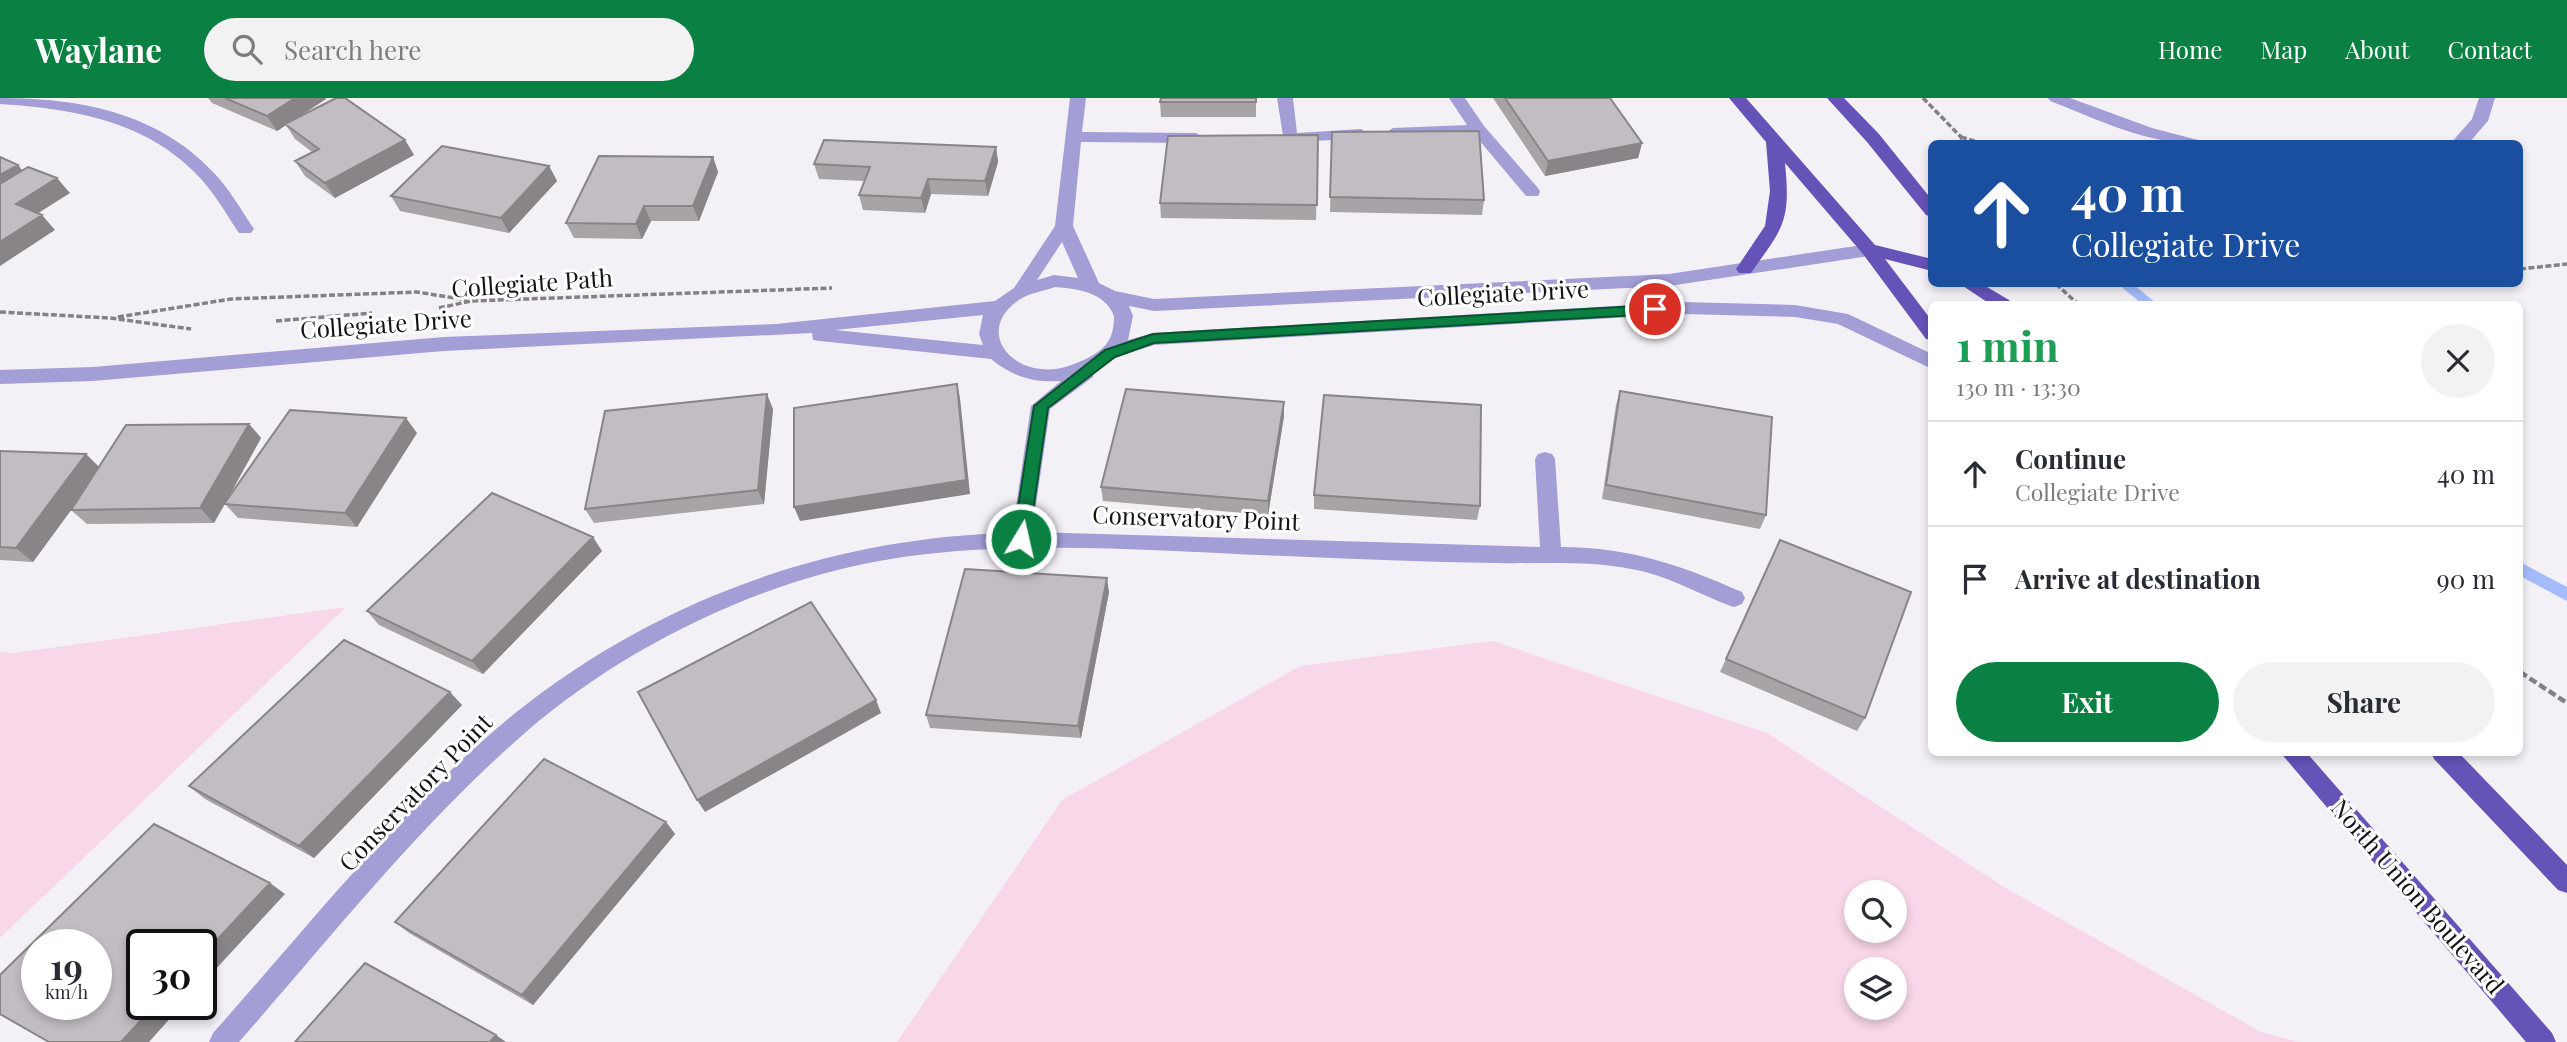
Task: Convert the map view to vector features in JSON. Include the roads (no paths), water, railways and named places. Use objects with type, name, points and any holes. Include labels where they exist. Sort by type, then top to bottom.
[{"type":"main road","points":[[1737,98],[1869,250],[1928,329]]},
{"type":"main road","points":[[1835,98],[1873,138],[1928,206]]},
{"type":"main road","points":[[1745,269],[1769,237],[1776,213],[1779,190],[1774,142]]},
{"type":"main road","points":[[1869,250],[1928,264]]},
{"type":"main road","points":[[1974,287],[2000,301]]},
{"type":"main road","name":"North Union Boulevard","points":[[2294,756],[2543,1042]]},
{"type":"main road","points":[[2446,756],[2567,882]]},
{"type":"street","points":[[1022,290],[1064,226],[1078,98]]},
{"type":"street","points":[[1285,98],[1283,138],[1478,129]]},
{"type":"street","points":[[1457,98],[1478,129],[1532,191]]},
{"type":"street","points":[[2056,98],[2146,132],[2177,140]]},
{"type":"street","points":[[2462,140],[2480,121],[2487,98]]},
{"type":"street","points":[[0,99],[97,110],[139,125],[172,145],[208,174],[246,229]]},
{"type":"street","points":[[1075,138],[1209,138]]},
{"type":"street","points":[[1064,226],[1091,286]]},
{"type":"street","name":"Collegiate Drive","points":[[1110,296],[1154,304],[1668,280],[1869,250]]},
{"type":"street","points":[[1021,539],[1041,406],[1110,354],[1121,339],[1124,323],[1120,309],[1110,296],[1091,286],[1075,281],[1054,281],[1022,290],[997,307],[989,322],[987,338],[1000,359],[1041,406]]},
{"type":"street","name":"Collegiate Drive","points":[[0,377],[93,374],[444,344],[776,330],[997,307]]},
{"type":"street","name":"Collegiate Drive","points":[[1110,354],[1153,339],[1683,308],[1795,311],[1842,318],[1928,360]]},
{"type":"street","name":"Collegiate Drive","points":[[776,330],[1000,359]]},
{"type":"street","points":[[1000,359],[1026,373],[1049,376],[1072,373],[1093,366]]},
{"type":"street","points":[[1545,459],[1551,555]]},
{"type":"street","name":"Conservatory Point","points":[[222,1042],[408,835],[483,756],[553,698],[631,649],[704,610],[764,584],[827,564],[890,551],[1021,539],[1551,555],[1631,560],[1670,571],[1734,598]]},
{"type":"waterway","points":[[2129,287],[2146,301]]},
{"type":"waterway","points":[[2523,570],[2567,595]]}]
